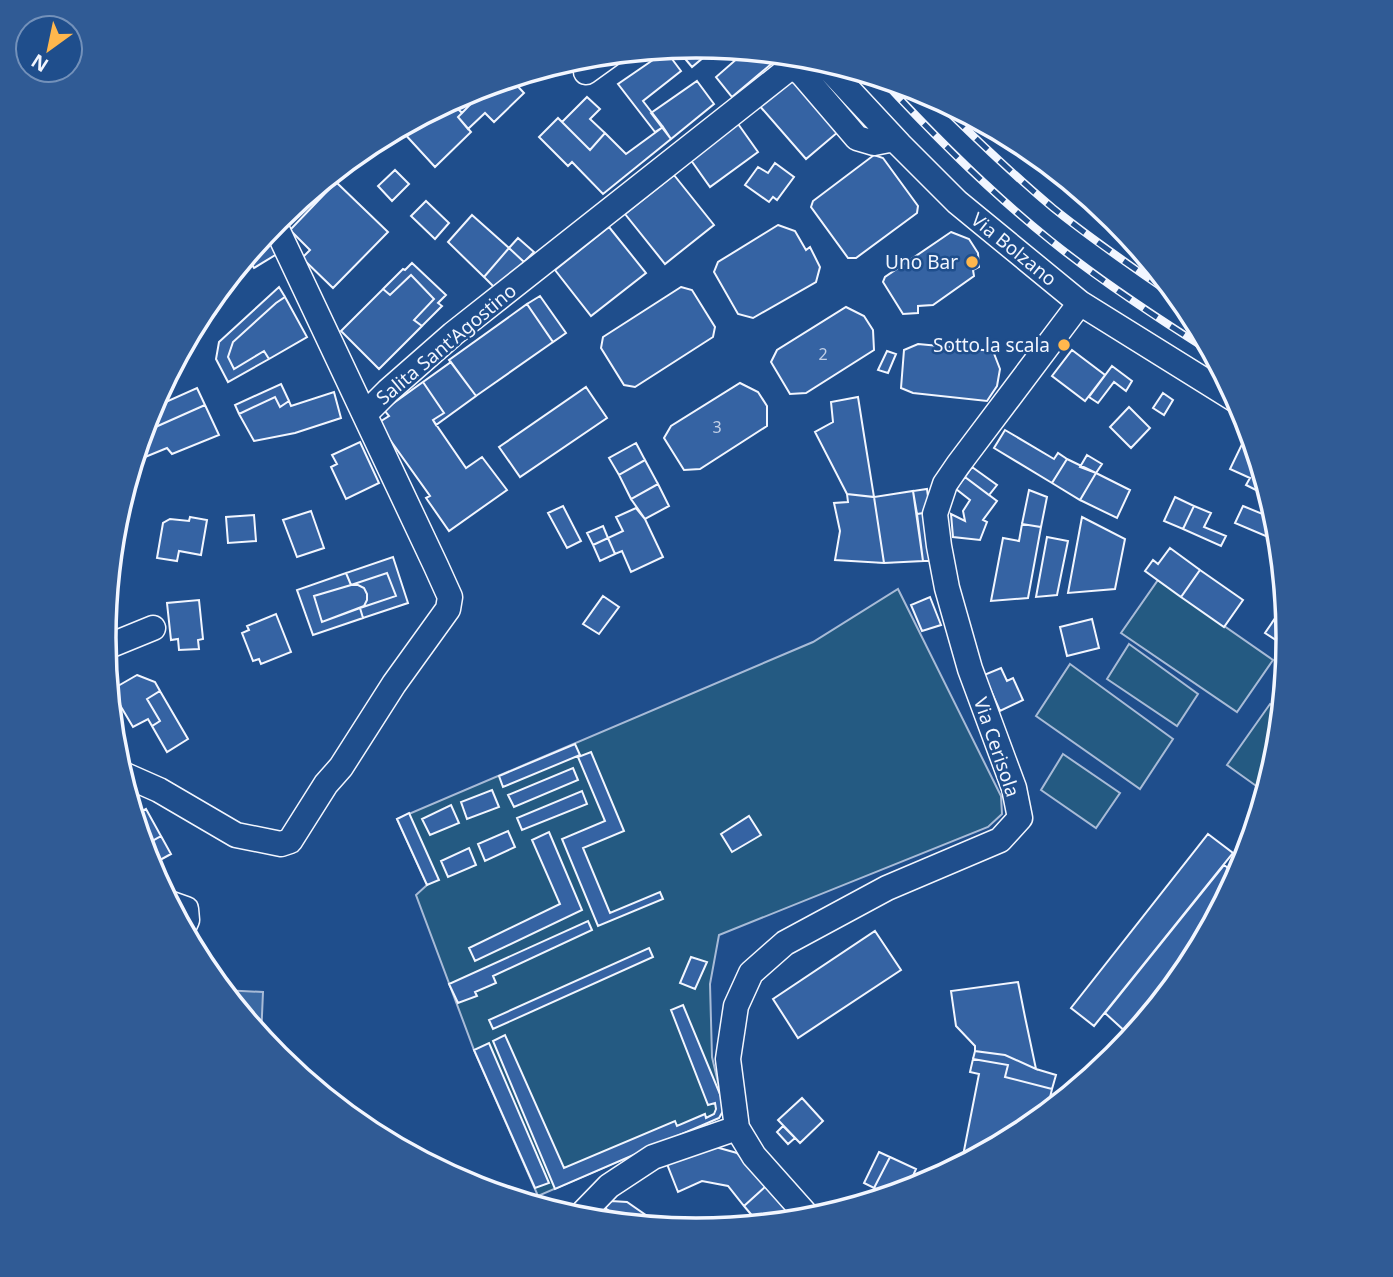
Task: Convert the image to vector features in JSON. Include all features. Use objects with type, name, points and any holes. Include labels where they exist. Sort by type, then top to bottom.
[{"type":"street","points":[[586,72],[592,68]]},
{"type":"street","name":"Salita Sant'Agostino","points":[[134,779],[159,790],[236,835],[281,844],[290,841],[394,684],[448,609],[450,597],[365,414],[453,334],[786,71],[796,68],[857,138],[874,143],[894,139]]},
{"type":"street","name":"Via Bolzano","points":[[835,75],[957,202],[1080,303],[1221,391]]},
{"type":"street","points":[[280,235],[365,414]]},
{"type":"street","name":"Via Cerisola","points":[[802,1209],[754,1156],[737,1128],[728,1059],[736,1006],[751,973],[785,943],[887,888],[1000,841],[1020,818],[1014,788],[970,669],[958,628],[947,588],[935,514],[945,484],[958,465],[1080,303]]},
{"type":"street","points":[[116,643],[153,628]]},
{"type":"street","points":[[587,1209],[609,1186],[653,1157],[737,1128]]},
{"type":"shaded area","points":[[1158,580],[1273,660],[1237,712],[1121,633]]},
{"type":"shaded area","points":[[898,589],[1001,796],[1002,814],[988,827],[719,935],[710,984],[712,1057],[723,1111],[719,1118],[538,1196],[474,1050],[416,895],[427,885],[397,819],[813,642]]},
{"type":"shaded area","points":[[1129,644],[1198,694],[1177,726],[1107,679]]},
{"type":"shaded area","points":[[1070,664],[1173,739],[1140,789],[1036,716]]},
{"type":"shaded area","points":[[1270,704],[1273,706],[1258,787],[1227,765]]},
{"type":"shaded area","points":[[1063,754],[1120,793],[1096,828],[1041,790]]},
{"type":"shaded area","points":[[235,991],[263,992],[262,1023]]},
{"type":"building","points":[[685,58],[703,58],[692,67]]},
{"type":"building","points":[[672,59],[681,71],[643,101],[663,127],[655,132],[618,84],[654,60]]},
{"type":"building","points":[[736,59],[772,63],[732,97],[716,77]]},
{"type":"building","points":[[790,77],[838,132],[806,159],[758,104]]},
{"type":"building","points":[[697,81],[714,104],[671,139],[651,113]]},
{"type":"building","points":[[518,87],[524,93],[494,122],[485,113],[468,129],[458,117],[474,102]]},
{"type":"building","points":[[587,97],[600,109],[590,119],[605,133],[590,150],[562,122]]},
{"type":"building","points":[[471,103],[462,113],[458,109]]},
{"type":"building","points":[[458,109],[462,113],[458,117],[471,132],[435,167],[406,136]]},
{"type":"building","points":[[558,118],[590,150],[605,133],[626,154],[663,127],[671,139],[603,194],[572,162],[568,166],[539,137]]},
{"type":"building","points":[[736,121],[758,152],[710,187],[688,156]]},
{"type":"building","points":[[874,155],[883,158],[918,206],[917,213],[856,258],[848,258],[811,207],[813,201]]},
{"type":"building","points":[[775,163],[794,177],[777,200],[773,197],[769,202],[745,185],[758,167],[768,173]]},
{"type":"building","points":[[395,170],[409,184],[392,201],[378,186]]},
{"type":"building","points":[[674,175],[714,225],[665,264],[625,214]]},
{"type":"building","points":[[337,183],[388,232],[333,288],[302,258],[310,250],[290,230]]},
{"type":"building","points":[[426,201],[449,223],[435,239],[411,216]]},
{"type":"building","points":[[472,215],[509,248],[484,277],[448,242]]},
{"type":"building","points":[[778,225],[795,231],[806,250],[810,247],[820,267],[816,282],[753,318],[738,314],[714,272],[718,262]]},
{"type":"building","points":[[609,227],[646,273],[591,316],[555,270]]},
{"type":"building","points":[[951,232],[969,239],[978,253],[979,267],[973,270],[974,276],[933,305],[918,306],[918,313],[903,314],[883,282],[885,277]]},
{"type":"building","points":[[518,238],[534,252],[524,262],[509,248]]},
{"type":"building","points":[[271,244],[277,254],[254,268],[252,265]]},
{"type":"building","points":[[509,248],[524,262],[496,289],[484,277]]},
{"type":"building","points":[[412,263],[446,295],[438,303],[442,306],[422,326],[414,320],[434,299],[411,275],[390,295],[383,289]]},
{"type":"building","points":[[411,275],[434,299],[414,320],[422,326],[379,369],[341,331],[383,289],[390,295]]},
{"type":"building","points":[[279,287],[285,297],[233,342],[228,357],[234,369],[264,351],[269,359],[228,382],[216,359],[219,342]]},
{"type":"building","points":[[681,287],[692,290],[715,327],[713,337],[635,387],[624,385],[601,348],[603,337]]},
{"type":"building","points":[[540,296],[566,333],[553,342],[527,304]]},
{"type":"building","points":[[285,297],[307,337],[269,359],[264,351],[234,369],[228,357],[233,342]]},
{"type":"building","points":[[527,304],[553,342],[476,396],[449,360]]},
{"type":"building","points":[[846,307],[864,316],[873,330],[874,350],[806,393],[790,394],[771,362],[777,350]]},
{"type":"building","points":[[918,344],[993,351],[1000,369],[997,386],[987,401],[913,393],[901,388],[904,350]]},
{"type":"building","points":[[1072,350],[1105,375],[1085,401],[1052,376]]},
{"type":"building","points":[[887,351],[896,354],[888,373],[878,370]]},
{"type":"building","points":[[451,362],[476,396],[436,425],[433,420],[444,413],[423,382]]},
{"type":"building","points":[[1112,366],[1132,381],[1126,391],[1114,382],[1098,403],[1089,397]]},
{"type":"building","points":[[423,382],[444,413],[433,420],[466,468],[482,457],[507,490],[449,531],[426,498],[430,496],[378,423],[389,416],[384,410]]},
{"type":"building","points":[[740,383],[758,392],[767,406],[767,426],[700,469],[684,470],[664,438],[671,426]]},
{"type":"building","points":[[281,384],[289,401],[280,407],[275,397],[239,414],[235,405]]},
{"type":"building","points":[[586,387],[607,418],[520,477],[499,447]]},
{"type":"building","points":[[197,388],[205,405],[156,427],[167,401]]},
{"type":"building","points":[[334,392],[341,418],[295,433],[254,441],[239,414],[275,397],[280,407],[289,401],[291,406]]},
{"type":"building","points":[[1163,393],[1173,400],[1164,415],[1153,408]]},
{"type":"building","points":[[858,397],[874,497],[847,494],[815,432],[833,422],[831,402]]},
{"type":"building","points":[[205,405],[219,435],[172,454],[167,448],[146,457],[156,427]]},
{"type":"building","points":[[1129,407],[1150,428],[1131,448],[1110,427]]},
{"type":"building","points":[[1005,430],[1054,459],[1058,453],[1067,459],[1052,483],[994,448]]},
{"type":"building","points":[[360,442],[379,483],[346,499],[331,467],[337,464],[332,455]]},
{"type":"building","points":[[636,443],[645,460],[619,475],[609,458]]},
{"type":"building","points":[[1243,443],[1258,491],[1246,485],[1250,478],[1230,469]]},
{"type":"building","points":[[1087,455],[1102,464],[1096,473],[1080,467]]},
{"type":"building","points":[[1067,459],[1096,473],[1080,500],[1052,483]]},
{"type":"building","points":[[645,460],[658,484],[631,499],[619,475]]},
{"type":"building","points":[[972,467],[997,485],[989,495],[965,477]]},
{"type":"building","points":[[1096,473],[1130,490],[1117,518],[1080,500]]},
{"type":"building","points":[[965,477],[997,501],[983,520],[987,522],[980,540],[953,537],[951,514],[965,521],[963,511],[970,500],[956,489]]},
{"type":"building","points":[[658,484],[669,506],[645,519],[631,499]]},
{"type":"building","points":[[927,489],[930,512],[917,514],[913,491]]},
{"type":"building","points":[[1029,490],[1047,497],[1041,527],[1022,524]]},
{"type":"building","points":[[913,491],[923,561],[884,563],[874,497]]},
{"type":"building","points":[[847,494],[874,497],[884,563],[835,560],[840,531],[834,503],[848,502]]},
{"type":"building","points":[[1175,497],[1194,506],[1183,529],[1164,521]]},
{"type":"building","points":[[563,506],[581,541],[567,548],[548,513]]},
{"type":"building","points":[[1194,506],[1211,513],[1204,527],[1226,536],[1221,546],[1183,529]]},
{"type":"building","points":[[1243,506],[1263,514],[1268,537],[1235,523]]},
{"type":"building","points":[[636,508],[645,519],[663,557],[631,572],[622,551],[615,554],[608,538],[623,531],[616,517]]},
{"type":"building","points":[[311,511],[324,548],[297,557],[283,520]]},
{"type":"building","points":[[930,512],[936,561],[923,561],[917,514]]},
{"type":"building","points":[[254,515],[256,541],[228,543],[226,517]]},
{"type":"building","points":[[190,517],[207,520],[201,555],[179,551],[177,561],[157,558],[163,523],[170,519],[189,521]]},
{"type":"building","points":[[1082,517],[1125,539],[1115,589],[1068,593]]},
{"type":"building","points":[[1022,524],[1041,527],[1028,598],[991,601],[1003,538],[1019,541]]},
{"type":"building","points":[[603,526],[608,538],[593,545],[587,533]]},
{"type":"building","points":[[1047,537],[1068,541],[1057,595],[1036,597]]},
{"type":"building","points":[[608,538],[615,554],[600,561],[593,545]]},
{"type":"building","points":[[1170,548],[1200,570],[1181,597],[1145,571],[1153,560],[1158,564]]},
{"type":"building","points":[[393,557],[408,603],[363,618],[360,608],[396,596],[387,573],[351,585],[346,573]]},
{"type":"building","points":[[1200,570],[1243,600],[1224,627],[1181,597]]},
{"type":"building","points":[[346,573],[351,585],[314,596],[322,622],[360,608],[363,618],[313,635],[297,590]]},
{"type":"building","points":[[387,573],[396,596],[360,608],[367,600],[367,594],[364,588],[351,585]]},
{"type":"building","points":[[351,585],[364,588],[367,600],[364,606],[322,622],[314,596]]},
{"type":"building","points":[[603,596],[619,607],[599,634],[583,624]]},
{"type":"building","points":[[930,597],[941,625],[922,631],[911,605]]},
{"type":"building","points":[[199,600],[203,639],[198,640],[199,649],[179,650],[178,639],[171,640],[167,603]]},
{"type":"building","points":[[276,614],[291,652],[261,664],[259,659],[253,661],[242,633],[249,630],[247,626]]},
{"type":"building","points":[[1276,616],[1277,641],[1265,633]]},
{"type":"building","points":[[1092,619],[1099,648],[1067,656],[1060,627]]},
{"type":"building","points":[[1001,668],[1007,681],[1013,678],[1023,700],[1000,711],[984,675]]},
{"type":"building","points":[[137,675],[155,682],[160,691],[147,699],[160,721],[152,726],[148,719],[133,727],[120,705],[118,686]]},
{"type":"building","points":[[160,691],[188,739],[167,752],[152,726],[160,721],[147,699]]},
{"type":"building","points":[[575,744],[580,755],[503,787],[499,776]]},
{"type":"building","points":[[591,752],[624,831],[583,848],[610,913],[660,892],[663,899],[598,926],[562,839],[605,821],[578,757]]},
{"type":"building","points":[[573,768],[578,780],[514,807],[508,795]]},
{"type":"building","points":[[492,790],[499,807],[467,819],[461,802]]},
{"type":"building","points":[[582,791],[587,804],[522,830],[517,818]]},
{"type":"building","points":[[451,805],[459,823],[430,835],[422,819]]},
{"type":"building","points":[[146,809],[161,836],[153,841],[147,825],[143,811]]},
{"type":"building","points":[[409,813],[439,880],[427,885],[397,819]]},
{"type":"building","points":[[749,816],[761,835],[732,852],[721,834]]},
{"type":"building","points":[[508,831],[515,847],[485,861],[478,844]]},
{"type":"building","points":[[549,832],[582,910],[475,961],[469,948],[560,904],[532,840]]},
{"type":"building","points":[[1208,834],[1233,853],[1094,1026],[1071,1008]]},
{"type":"building","points":[[161,836],[171,854],[160,860],[153,841]]},
{"type":"building","points":[[469,848],[476,865],[448,877],[441,861]]},
{"type":"building","points":[[1224,865],[1229,869],[1199,929],[1179,961],[1133,1021],[1124,1031],[1105,1013]]},
{"type":"building","points":[[588,921],[592,930],[493,976],[496,983],[475,992],[477,996],[458,1003],[449,984]]},
{"type":"building","points":[[875,931],[901,970],[798,1038],[773,999]]},
{"type":"building","points":[[649,948],[653,957],[493,1029],[489,1020]]},
{"type":"building","points":[[691,957],[707,962],[695,989],[680,983]]},
{"type":"building","points":[[1018,982],[1036,1069],[1005,1055],[975,1051],[975,1046],[956,1026],[951,991]]},
{"type":"building","points":[[683,1005],[722,1099],[723,1111],[719,1118],[555,1189],[493,1041],[505,1035],[564,1168],[675,1121],[677,1126],[705,1114],[706,1118],[714,1114],[715,1103],[708,1105],[671,1010]]},
{"type":"building","points":[[489,1043],[549,1183],[535,1188],[474,1050]]},
{"type":"building","points":[[975,1051],[1005,1055],[1056,1075],[1052,1089],[1005,1077],[1008,1065],[973,1059]]},
{"type":"building","points":[[973,1059],[1008,1065],[1005,1077],[1052,1089],[1050,1099],[963,1153],[979,1074],[970,1072]]},
{"type":"building","points":[[802,1098],[823,1121],[800,1143],[778,1120]]},
{"type":"building","points":[[783,1126],[795,1138],[788,1144],[777,1132]]},
{"type":"building","points":[[712,1146],[737,1153],[766,1186],[744,1206],[728,1186],[702,1181],[678,1192],[667,1164]]},
{"type":"building","points":[[879,1152],[890,1157],[874,1188],[864,1183]]},
{"type":"building","points":[[890,1157],[916,1169],[912,1177],[878,1190],[874,1188]]},
{"type":"building","points":[[766,1186],[789,1211],[752,1216],[744,1206]]},
{"type":"building","points":[[611,1201],[627,1202],[649,1217],[612,1213],[605,1208]]},
{"type":"railway","points":[[895,93],[962,162],[1027,221],[1110,285],[1195,341]]},
{"type":"railway","points":[[958,121],[1053,208],[1155,283]]},
{"type":"place","name":"Uno Bar","points":[[972,262]]},
{"type":"place","name":"Sotto la scala","points":[[1064,345]]}]
